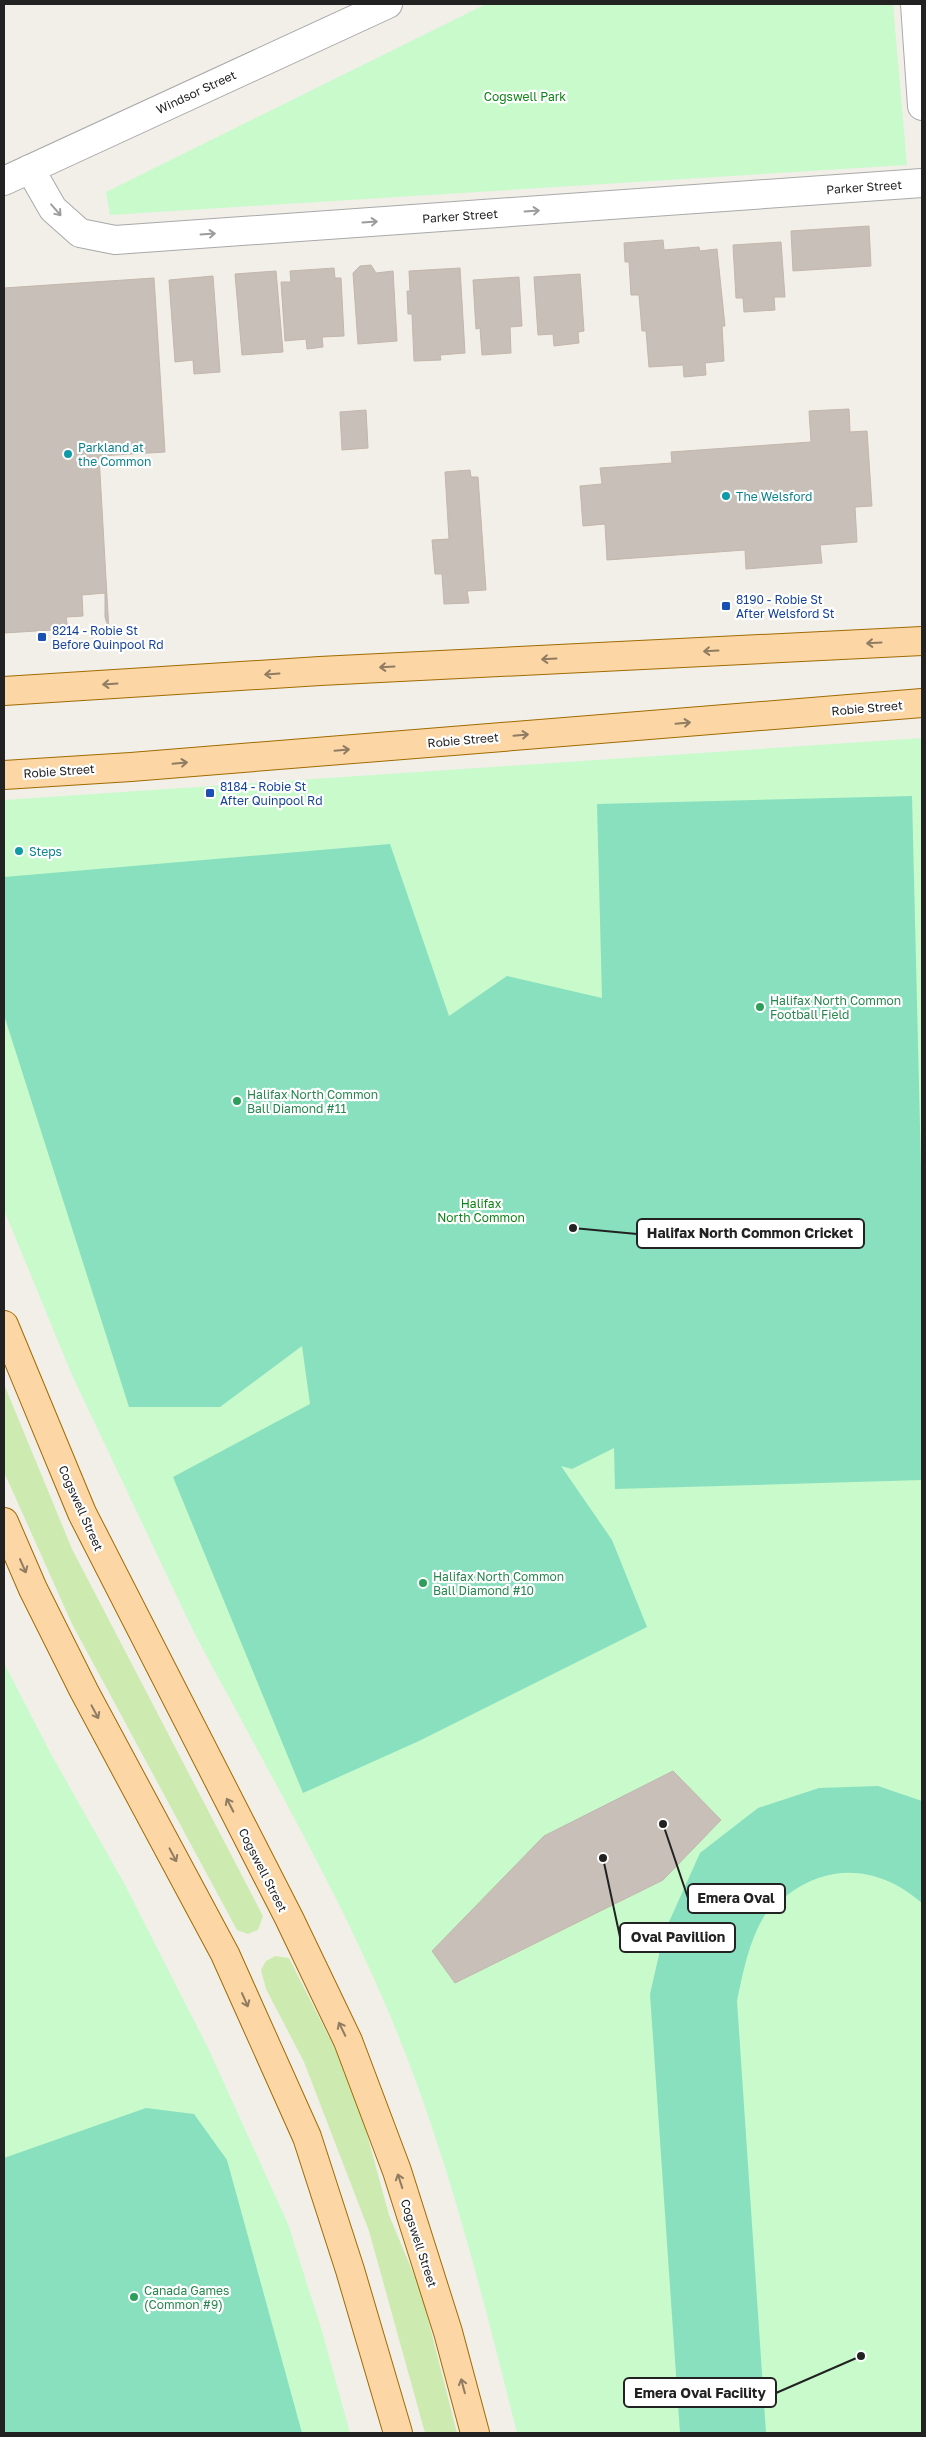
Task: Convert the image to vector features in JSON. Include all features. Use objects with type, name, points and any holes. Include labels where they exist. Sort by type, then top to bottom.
[{"type":"main road","points":[[4,691],[320,671],[922,641]]},
{"type":"main road","name":"Robie Street","points":[[4,775],[131,767],[922,704]]},
{"type":"main road","name":"Cogswell Street","points":[[4,1325],[82,1513],[288,1918],[348,2041],[396,2171],[448,2332],[475,2433]]},
{"type":"main road","points":[[4,1522],[33,1589],[84,1691],[225,1954],[307,2137],[398,2433]]},
{"type":"street","name":"Windsor Street","points":[[4,181],[388,4]]},
{"type":"street","points":[[915,4],[922,106]]},
{"type":"street","name":"Parker Street","points":[[30,169],[54,209],[80,232],[115,240],[922,183]]},
{"type":"green space","name":"Cogswell Park","points":[[486,4],[893,4],[907,165],[110,215],[106,192]]},
{"type":"green space","name":"Halifax North Common","points":[[922,738],[922,2433],[517,2433],[459,2213],[424,2105],[383,1999],[351,1929],[316,1860],[189,1622],[72,1375],[4,1210],[4,800]]},
{"type":"green space","points":[[912,796],[922,1210],[922,1480],[615,1489],[614,1448],[572,1469],[561,1466],[612,1540],[647,1627],[419,1741],[303,1793],[173,1477],[310,1404],[302,1346],[220,1407],[129,1407],[4,1015],[4,877],[390,844],[449,1016],[507,976],[602,998],[597,804]]},
{"type":"green space","points":[[4,1384],[72,1549],[263,1916],[258,1930],[248,1934],[237,1930],[72,1624],[4,1472]]},
{"type":"green space","points":[[4,1663],[51,1754],[124,1883],[209,2050],[288,2224],[322,2331],[350,2433],[4,2433]]},
{"type":"green space","points":[[878,1786],[922,1801],[922,1903],[890,1882],[873,1876],[855,1873],[838,1873],[820,1877],[803,1885],[776,1902],[762,1920],[748,1954],[737,2001],[766,2433],[680,2433],[650,1994],[664,1933],[700,1853],[758,1808],[819,1788]]},
{"type":"green space","points":[[275,1956],[289,1958],[337,2053],[365,2127],[389,2215],[421,2292],[457,2433],[425,2433],[369,2231],[304,2062],[266,1989],[261,1970],[266,1961]]},
{"type":"green space","name":"Canada Games (Common #9)","points":[[146,2108],[194,2114],[227,2160],[302,2433],[4,2433],[4,2158]]},
{"type":"building","points":[[869,226],[871,266],[793,271],[791,231]]},
{"type":"building","points":[[663,240],[664,250],[699,247],[700,251],[717,249],[725,326],[722,326],[724,361],[705,363],[706,375],[684,377],[683,365],[649,367],[646,331],[642,331],[639,295],[631,295],[629,262],[625,262],[624,243]]},
{"type":"building","points":[[781,242],[785,297],[774,297],[775,310],[744,312],[743,298],[736,298],[733,245]]},
{"type":"building","points":[[371,265],[376,273],[393,271],[397,341],[358,344],[353,273],[360,266]]},
{"type":"building","points":[[334,268],[335,278],[341,278],[344,336],[322,337],[323,347],[307,349],[306,339],[285,341],[281,282],[291,282],[290,271]]},
{"type":"building","points":[[460,268],[465,353],[440,355],[441,360],[414,361],[412,314],[408,314],[407,291],[410,291],[409,271]]},
{"type":"building","points":[[276,271],[283,352],[242,355],[235,274]]},
{"type":"building","points":[[580,274],[584,331],[578,332],[579,343],[554,346],[553,334],[538,335],[534,277]]},
{"type":"building","points":[[213,276],[220,372],[194,374],[193,360],[175,362],[169,280]]},
{"type":"building","points":[[519,277],[522,326],[510,327],[511,353],[482,355],[480,328],[476,329],[473,280]]},
{"type":"building","name":"Parkland at the Common","points":[[154,278],[165,452],[99,456],[109,631],[105,617],[105,593],[82,595],[83,616],[66,617],[68,629],[4,633],[4,288]]},
{"type":"building","name":"The Welsford","points":[[849,409],[850,432],[867,431],[872,506],[855,507],[857,542],[820,545],[822,563],[746,569],[745,550],[607,560],[605,524],[583,526],[580,486],[602,484],[600,468],[672,463],[671,452],[811,442],[809,411]]},
{"type":"building","points":[[366,410],[368,448],[342,450],[340,412]]},
{"type":"building","points":[[470,470],[471,477],[478,477],[486,590],[467,591],[469,603],[444,604],[442,574],[435,574],[432,540],[449,539],[445,472]]},
{"type":"building","points":[[673,1771],[721,1820],[663,1880],[455,1983],[432,1951],[544,1836]]},
{"type":"place","name":"Parkland at the Common","points":[[68,454]]},
{"type":"place","name":"The Welsford","points":[[726,496]]},
{"type":"place","name":"8190 - Robie St After Welsford St","points":[[726,606]]},
{"type":"place","name":"8214 - Robie St Before Quinpool Rd","points":[[42,637]]},
{"type":"place","name":"8184 - Robie St After Quinpool Rd","points":[[210,793]]},
{"type":"place","name":"Steps","points":[[19,851]]},
{"type":"place","name":"Halifax North Common Football Field","points":[[760,1007]]},
{"type":"place","name":"Halifax North Common Ball Diamond #11","points":[[237,1101]]},
{"type":"place","name":"Halifax North Common Cricket","points":[[573,1228]]},
{"type":"place","name":"Halifax North Common Ball Diamond #10","points":[[423,1583]]},
{"type":"place","name":"Emera Oval","points":[[663,1824]]},
{"type":"place","name":"Oval Pavillion","points":[[603,1858]]},
{"type":"place","name":"Canada Games (Common #9)","points":[[134,2297]]},
{"type":"place","name":"Emera Oval Facility","points":[[861,2356]]}]
